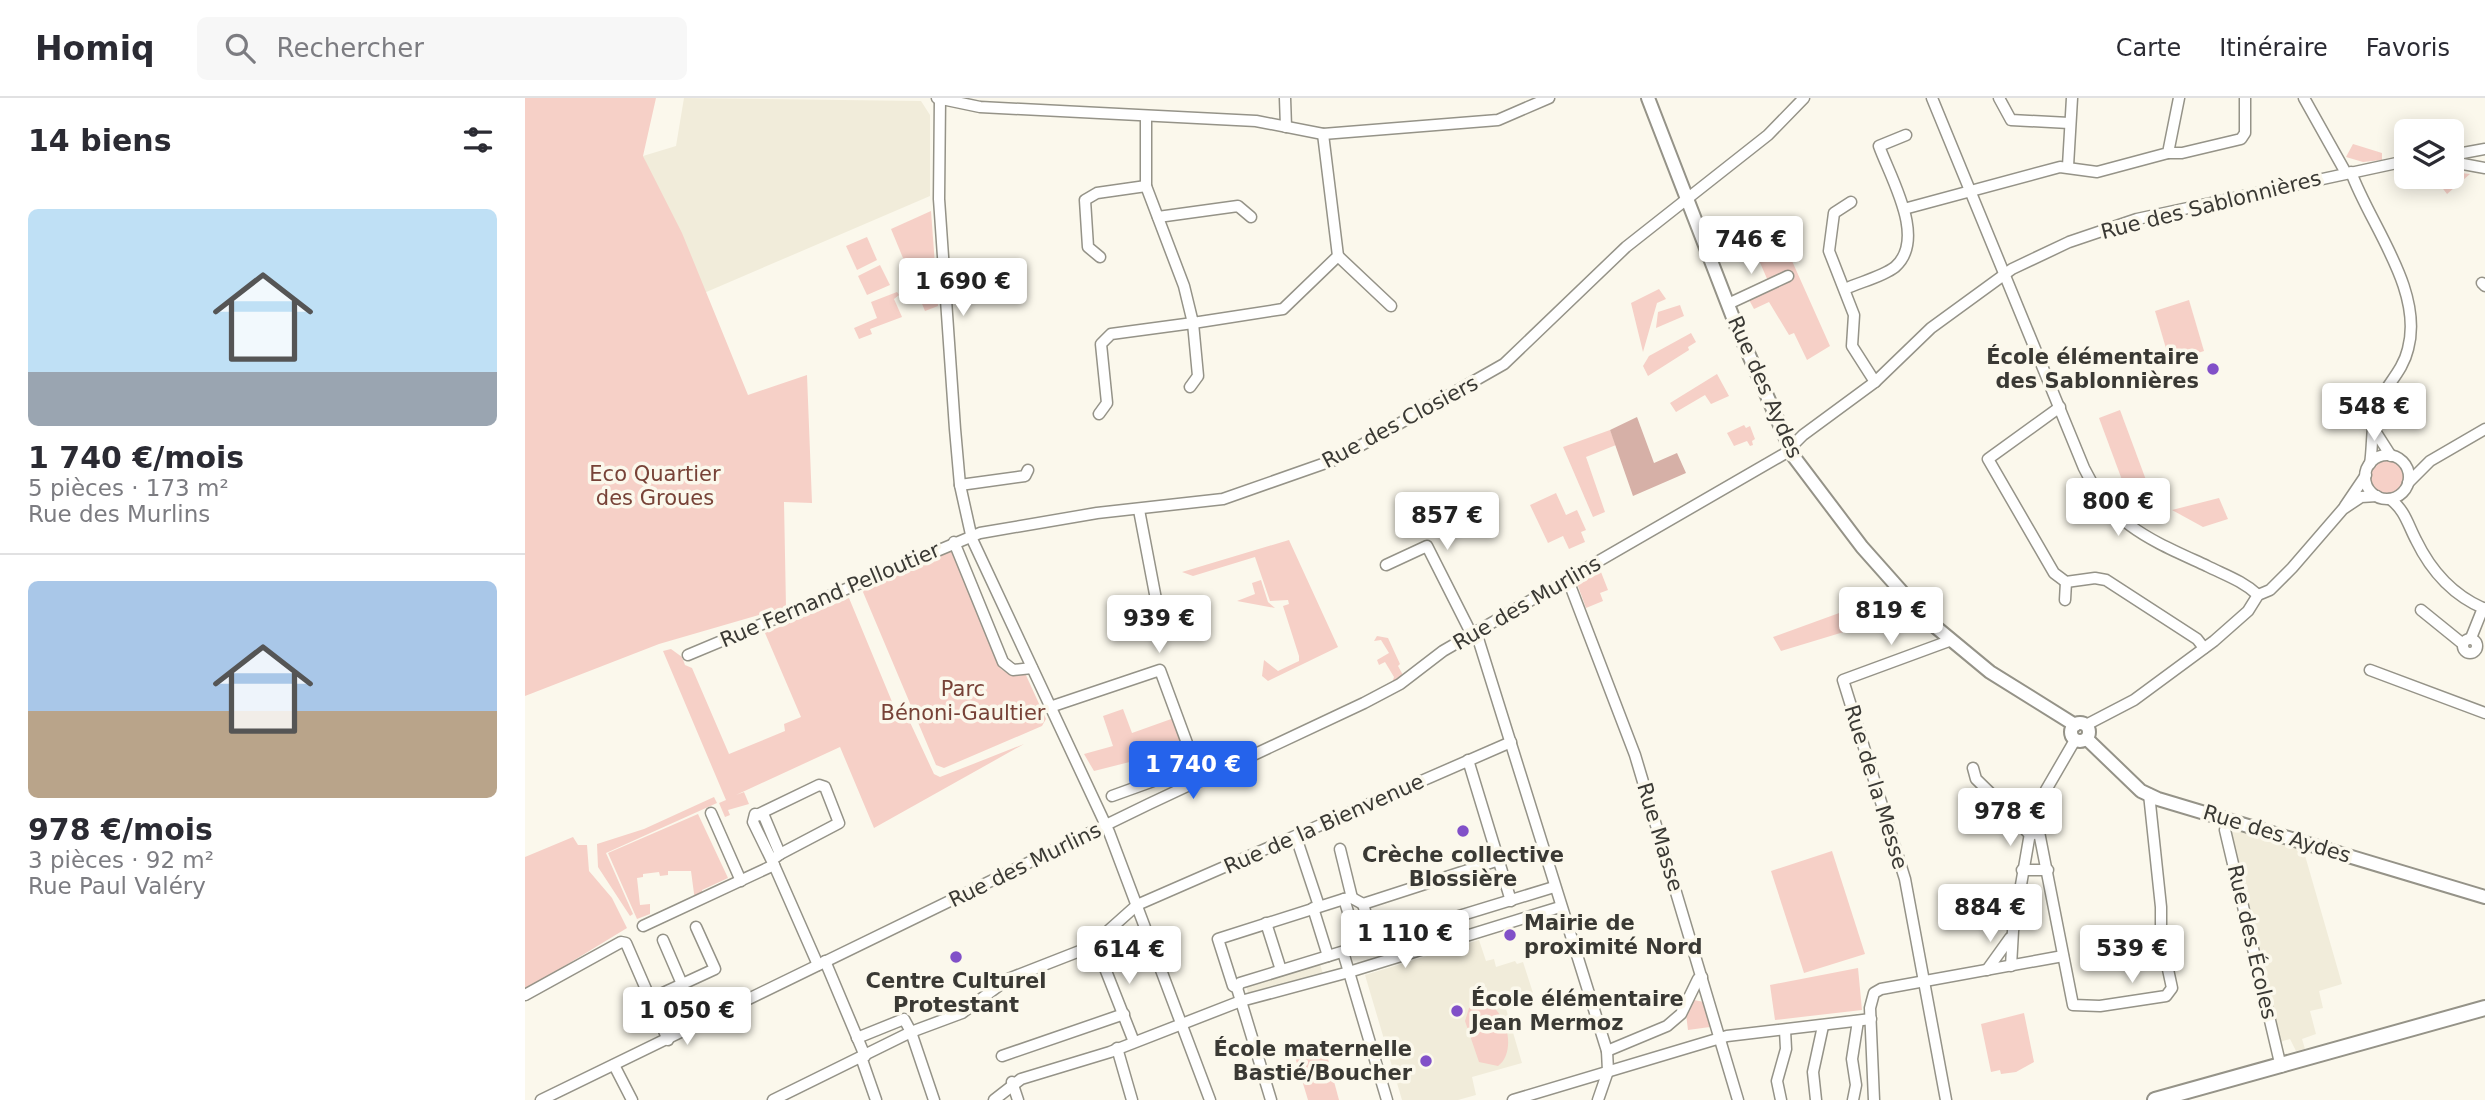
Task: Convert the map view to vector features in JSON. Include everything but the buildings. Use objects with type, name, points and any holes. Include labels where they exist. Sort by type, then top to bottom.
[{"type":"main road","points":[[2460,1016],[2485,998]]},
{"type":"main road","points":[[2155,1100],[2174,1098],[2485,1008]]},
{"type":"street","points":[[1210,1100],[1106,826],[972,539],[960,485],[939,199],[939,98],[980,107],[1256,121],[1323,134],[1498,120],[1549,98]]},
{"type":"street","points":[[1285,98],[1286,127]]},
{"type":"street","name":"Rue des Aydes","points":[[1648,98],[1728,304],[1794,457],[1855,538],[1916,609],[1949,641],[1990,672],[2081,732],[2141,791],[2158,799],[2485,897]]},
{"type":"street","name":"Rue des Closiers","points":[[972,539],[980,533],[1011,526],[1223,499],[1337,459],[1504,364],[1626,247],[1768,135],[1804,98]]},
{"type":"street","points":[[1932,98],[2091,482],[2115,514],[2138,533],[2238,580],[2257,595]]},
{"type":"street","points":[[1999,98],[2011,120],[2069,124]]},
{"type":"street","points":[[2069,166],[2069,124],[2073,98]]},
{"type":"street","points":[[2168,153],[2179,98]]},
{"type":"street","points":[[1904,209],[1969,189],[2069,166],[2097,172],[2168,153],[2182,153],[2241,139],[2245,133],[2245,98]]},
{"type":"street","points":[[2304,98],[2348,172],[2400,278],[2410,314],[2409,347],[2401,369],[2377,407],[2368,469],[2368,487],[2377,496]]},
{"type":"street","points":[[1146,116],[1146,186],[1184,286],[1193,323],[1198,376],[1190,387]]},
{"type":"street","points":[[1323,134],[1338,256],[1391,306]]},
{"type":"street","points":[[1845,289],[1893,268],[1906,254],[1910,238],[1904,209],[1879,146],[1906,135]]},
{"type":"street","points":[[2464,153],[2485,149]]},
{"type":"street","name":"Rue des Sablonnières","points":[[1791,447],[1875,382],[1931,328],[2005,272],[2069,242],[2137,219],[2394,163]]},
{"type":"street","points":[[2464,164],[2485,168]]},
{"type":"street","points":[[1100,257],[1088,247],[1083,206],[1085,200],[1097,193],[1146,186]]},
{"type":"street","points":[[1851,202],[1834,213],[1828,242],[1829,251],[1856,324],[1851,339],[1853,353],[1875,382]]},
{"type":"street","points":[[1158,217],[1238,206],[1251,217]]},
{"type":"street","points":[[1099,414],[1107,403],[1101,352],[1106,338],[1111,334],[1283,309],[1338,256]]},
{"type":"street","name":"Rue des Aydes","points":[[1728,304],[1788,276]]},
{"type":"street","points":[[2060,407],[1988,459],[2053,573],[2066,582],[2086,578],[2106,580],[2197,639],[2204,648]]},
{"type":"street","points":[[2391,499],[2402,494],[2430,461],[2485,429]]},
{"type":"street","points":[[2374,431],[2391,456],[2401,461],[2430,461]]},
{"type":"street","name":"Rue des Murlins","points":[[543,1100],[821,963],[1391,690],[1443,651],[1784,454],[1791,447]]},
{"type":"street","points":[[1973,768],[1976,779],[2018,820],[2025,821],[2036,816],[2046,790],[2081,732],[2134,700],[2248,611],[2257,595],[2270,590],[2285,575],[2343,509],[2368,469],[2379,457],[2391,456]]},
{"type":"street","points":[[2401,461],[2408,472],[2408,484]]},
{"type":"street","points":[[960,485],[1025,476],[1028,470]]},
{"type":"street","points":[[2343,509],[2361,497],[2391,499],[2403,511],[2433,568],[2452,589],[2484,608],[2474,644],[2421,610]]},
{"type":"street","points":[[1139,510],[1163,636]]},
{"type":"street","name":"Rue Fernand Pelloutier","points":[[688,655],[954,542],[972,539]]},
{"type":"street","points":[[954,542],[1003,662],[1013,670],[1032,668]]},
{"type":"street","points":[[1386,565],[1427,546],[1474,633],[1511,742],[1560,907],[1607,1051],[1608,1071],[1598,1100]]},
{"type":"street","name":"Rue Masse","points":[[1568,580],[1635,755],[1738,1100]]},
{"type":"street","points":[[2064,600],[2066,582]]},
{"type":"street","name":"Rue de la Messe","points":[[1946,1100],[1905,879],[1843,680],[1949,641]]},
{"type":"street","points":[[1050,708],[1160,670],[1201,781]]},
{"type":"street","points":[[2370,670],[2485,713]]},
{"type":"street","name":"Rue de la Bienvenue","points":[[1095,943],[1136,905],[1511,742]]},
{"type":"street","points":[[1468,760],[1511,901]]},
{"type":"street","points":[[1112,796],[1195,766]]},
{"type":"street","points":[[643,926],[741,881],[775,860],[839,823],[825,786],[819,785],[755,814],[754,822],[775,860],[857,1038],[876,1100]]},
{"type":"street","points":[[2025,821],[2025,827],[2035,832],[2048,870],[2073,1005],[2100,1006],[2170,993],[2172,988],[2161,937],[2161,907],[2148,794]]},
{"type":"street","points":[[711,814],[741,881]]},
{"type":"street","points":[[2011,966],[2022,870],[2035,832],[2042,822],[2036,816]]},
{"type":"street","name":"Rue des Écoles","points":[[2228,818],[2225,830],[2281,1067]]},
{"type":"street","points":[[1296,837],[1328,956]]},
{"type":"street","points":[[1340,849],[1359,947]]},
{"type":"street","points":[[1271,1100],[1237,988],[1233,986],[1217,939],[1348,898],[1363,904],[1499,860]]},
{"type":"street","points":[[2022,870],[2048,870]]},
{"type":"street","points":[[1237,988],[1240,983],[1555,887]]},
{"type":"street","points":[[1363,904],[1374,942]]},
{"type":"street","points":[[994,1100],[1012,1082],[1134,1042],[1241,1001],[1349,972],[1560,907]]},
{"type":"street","points":[[1266,923],[1281,970]]},
{"type":"street","points":[[650,999],[715,969],[697,927]]},
{"type":"street","points":[[1987,970],[2003,952],[2013,932]]},
{"type":"street","points":[[1403,933],[1409,953]]},
{"type":"street","points":[[663,940],[682,984]]},
{"type":"street","points":[[525,995],[621,942],[626,943],[668,1040]]},
{"type":"street","points":[[773,1100],[911,1032],[961,1013],[1008,979],[1095,943],[1134,1042]]},
{"type":"street","points":[[1343,952],[1387,1100]]},
{"type":"street","points":[[1874,1100],[1871,1019],[1874,993],[1923,981],[2063,956]]},
{"type":"street","points":[[1607,1051],[1667,1026],[1681,1014],[1698,979],[1702,977]]},
{"type":"street","points":[[1002,1056],[1124,1014]]},
{"type":"street","points":[[857,1038],[904,1019],[934,1100]]},
{"type":"street","points":[[1513,1100],[1719,1038],[1871,1019]]},
{"type":"street","points":[[1853,1100],[1856,1085],[1852,1059],[1857,1021]]},
{"type":"street","points":[[1816,1100],[1813,1072],[1823,1026]]},
{"type":"street","points":[[1781,1100],[1777,1081],[1786,1049],[1785,1030]]},
{"type":"street","points":[[1117,1048],[1132,1100]]},
{"type":"street","points":[[614,1065],[632,1100]]},
{"type":"street","points":[[1012,1082],[1018,1100]]},
{"type":"shaded area","points":[[684,98],[921,101],[930,115],[930,196],[704,293],[643,156],[676,146]]},
{"type":"shaded area","points":[[1637,417],[1654,463],[1677,453],[1686,473],[1633,496],[1610,430]]},
{"type":"shaded area","points":[[2229,823],[2302,845],[2342,984],[2319,991],[2323,1008],[2310,1011],[2316,1034],[2302,1039],[2305,1049],[2296,1051],[2290,1039],[2280,1042]]},
{"type":"shaded area","points":[[1479,940],[1486,961],[1494,959],[1496,967],[1515,961],[1517,964],[1523,962],[1533,993],[1504,1002],[1522,1063],[1472,1077],[1476,1095],[1458,1100],[1402,1100],[1365,975]]},
{"type":"shaded area","points":[[1320,964],[1323,974],[1249,995],[1246,986]]},
{"type":"green space","name":"Eco Quartier des Groues","points":[[525,98],[656,98],[643,156],[682,233],[748,395],[807,375],[812,503],[784,502],[786,607],[659,644],[525,696]]},
{"type":"green space","points":[[2353,144],[2382,153],[2382,160],[2363,162],[2346,157]]},
{"type":"green space","points":[[931,211],[938,306],[925,311],[891,229]]},
{"type":"green space","points":[[867,237],[877,260],[857,270],[846,246]]},
{"type":"green space","points":[[1784,243],[1830,346],[1807,360],[1794,333],[1789,335],[1769,302],[1754,309],[1748,298],[1768,281],[1758,258]]},
{"type":"green space","points":[[880,265],[890,285],[867,295],[858,276]]},
{"type":"green space","points":[[1659,289],[1666,299],[1657,303],[1643,352],[1631,303]]},
{"type":"green space","points":[[897,292],[899,295],[894,299],[902,317],[870,329],[872,334],[859,339],[854,328],[877,318],[871,302]]},
{"type":"green space","points":[[2189,300],[2204,351],[2170,362],[2155,311]]},
{"type":"green space","points":[[1680,305],[1684,316],[1656,328],[1658,312]]},
{"type":"green space","points":[[1691,333],[1696,342],[1688,347],[1689,350],[1648,376],[1643,366],[1649,356]]},
{"type":"green space","points":[[1717,374],[1729,396],[1711,404],[1705,395],[1676,412],[1670,403]]},
{"type":"green space","points":[[2120,410],[2146,480],[2125,488],[2099,418]]},
{"type":"green space","points":[[1744,425],[1746,428],[1750,426],[1755,439],[1752,441],[1753,445],[1750,446],[1747,441],[1734,446],[1727,433]]},
{"type":"green space","points":[[1610,430],[1616,445],[1586,457],[1605,512],[1593,517],[1563,447]]},
{"type":"green space","points":[[2388,459],[2401,464],[2406,477],[2401,490],[2388,495],[2375,490],[2370,477],[2375,464]]},
{"type":"green space","points":[[1556,493],[1566,515],[1577,510],[1586,530],[1581,532],[1585,542],[1569,549],[1563,536],[1548,543],[1530,505]]},
{"type":"green space","points":[[2219,498],[2228,519],[2203,527],[2172,510]]},
{"type":"green space","points":[[1289,540],[1338,647],[1268,681],[1262,676],[1264,660],[1278,671],[1299,661],[1299,656],[1283,606],[1289,604],[1288,600],[1270,601],[1255,557],[1193,576],[1182,572]]},
{"type":"green space","name":"Parc Bénoni-Gaultier","points":[[954,547],[1001,669],[1011,675],[1025,673],[1046,719],[1042,726],[944,768],[936,765],[863,592],[869,583]]},
{"type":"green space","points":[[1599,567],[1608,590],[1600,593],[1603,601],[1586,608],[1578,586],[1579,580]]},
{"type":"green space","points":[[1261,580],[1268,602],[1275,608],[1237,601],[1255,594],[1252,583]]},
{"type":"green space","points":[[849,598],[900,721],[908,718],[934,774],[940,777],[1024,744],[874,828],[840,747],[736,795],[744,792],[749,804],[728,810],[730,815],[725,817],[719,803],[726,800],[663,651],[671,649],[682,657],[685,665],[692,668],[729,754],[785,731],[784,724],[801,717],[765,633]]},
{"type":"green space","points":[[1853,608],[1858,623],[1847,628],[1847,631],[1781,651],[1773,637]]},
{"type":"green space","points":[[1377,636],[1388,638],[1400,664],[1398,666],[1403,675],[1392,683],[1394,677],[1385,662],[1379,665],[1377,660],[1389,653],[1381,640],[1374,641]]},
{"type":"green space","points":[[1123,709],[1132,733],[1174,718],[1185,748],[1094,771],[1084,754],[1113,746],[1103,716]]},
{"type":"green space","points":[[714,797],[717,803],[606,853],[633,914],[630,916],[598,867],[597,844],[644,829]]},
{"type":"green space","points":[[698,814],[728,878],[702,890],[703,897],[695,901],[691,871],[668,871],[668,875],[660,876],[659,872],[643,874],[643,877],[637,878],[640,905],[650,904],[650,914],[637,919],[608,853]]},
{"type":"green space","points":[[573,837],[578,845],[587,845],[589,871],[612,898],[627,928],[525,990],[525,857]]},
{"type":"green space","points":[[1832,851],[1865,954],[1804,973],[1771,871]]},
{"type":"green space","points":[[1858,968],[1862,1010],[1775,1020],[1770,985]]},
{"type":"green space","points":[[1694,1000],[1704,1002],[1710,1027],[1688,1030],[1686,1014]]},
{"type":"green space","points":[[1483,1002],[1498,1012],[1507,1030],[1507,1050],[1498,1066],[1479,1062],[1465,1021],[1469,1008]]},
{"type":"green space","points":[[2024,1013],[2034,1062],[2016,1072],[1991,1072],[1981,1024]]},
{"type":"green space","points":[[1325,1048],[1339,1100],[1308,1100],[1295,1057]]},
{"type":"place","name":"École élémentaire des Sablonnières","points":[[2213,369]]},
{"type":"place","name":"Crèche collective Blossière","points":[[1463,831]]},
{"type":"place","name":"Mairie de proximité Nord","points":[[1510,935]]},
{"type":"place","name":"Centre Culturel Protestant","points":[[956,957]]},
{"type":"place","name":"École élémentaire Jean Mermoz","points":[[1457,1011]]},
{"type":"place","name":"École maternelle Bastié/Boucher","points":[[1426,1061]]}]
